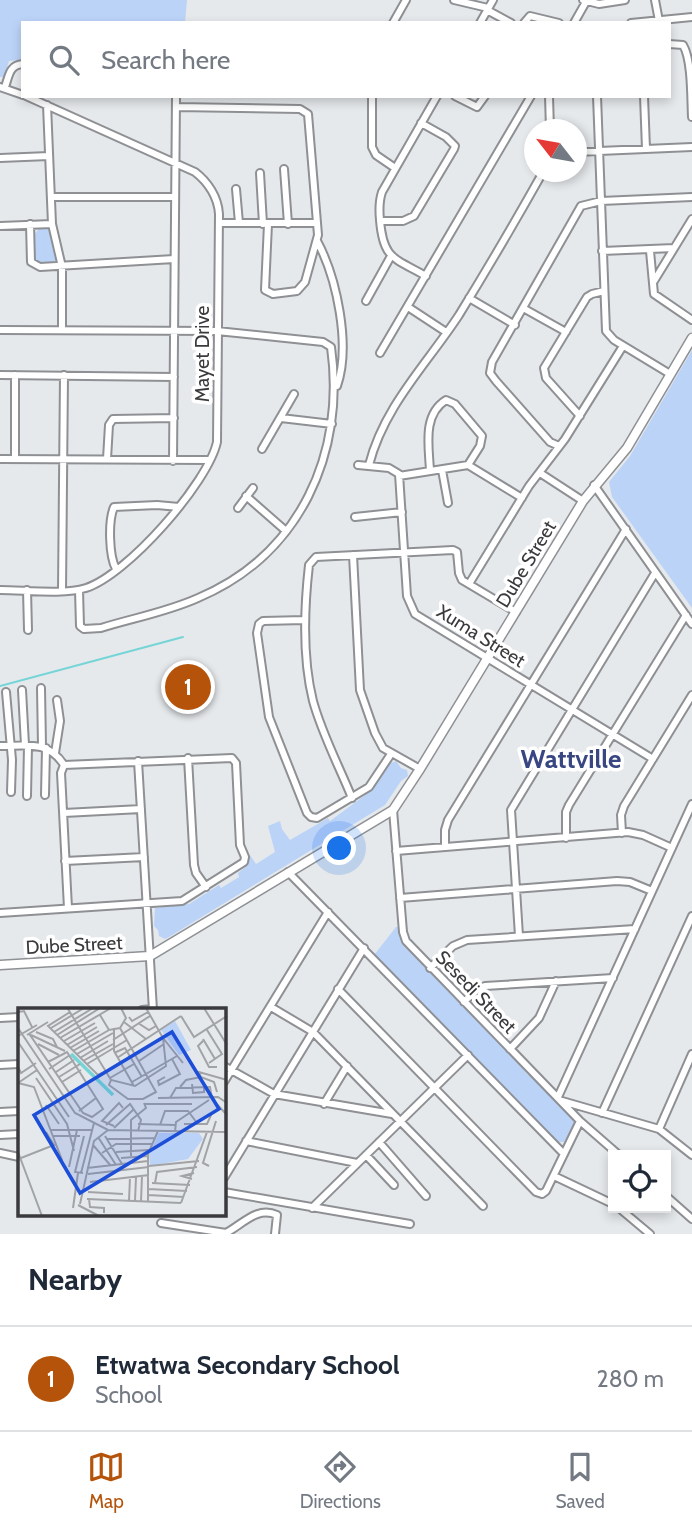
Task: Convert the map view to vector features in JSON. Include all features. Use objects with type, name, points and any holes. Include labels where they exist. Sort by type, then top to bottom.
[{"type":"street","points":[[394,21],[407,0]]},
{"type":"street","points":[[454,0],[488,9],[508,21]]},
{"type":"street","points":[[481,21],[493,0]]},
{"type":"street","points":[[575,21],[586,1],[599,4],[625,0]]},
{"type":"street","points":[[655,0],[659,21],[692,17]]},
{"type":"street","points":[[526,21],[530,16],[551,21]]},
{"type":"street","points":[[671,44],[684,46],[691,60],[692,117]]},
{"type":"street","points":[[3,87],[11,69],[21,64]]},
{"type":"street","name":"Mayet Drive","points":[[3,87],[21,94]]},
{"type":"street","name":"Mayet Drive","points":[[0,590],[79,590],[96,584],[145,545],[179,507],[210,460],[217,442],[218,203],[205,181],[195,172],[31,98]]},
{"type":"street","points":[[173,461],[176,98]]},
{"type":"street","points":[[372,98],[373,147],[376,155],[395,168]]},
{"type":"street","points":[[426,276],[391,256],[383,246],[380,197],[436,98]]},
{"type":"street","points":[[459,98],[477,107],[484,98]]},
{"type":"street","points":[[380,353],[530,98]]},
{"type":"street","points":[[549,98],[550,119]]},
{"type":"street","points":[[597,98],[606,331],[623,346],[670,374]]},
{"type":"street","points":[[644,98],[646,149]]},
{"type":"street","points":[[47,105],[52,224],[61,267],[62,329]]},
{"type":"street","points":[[176,107],[300,109],[309,116],[317,240],[302,288],[294,292],[270,293],[265,290],[266,224],[260,173]]},
{"type":"street","points":[[380,220],[403,221],[414,216],[454,149],[455,146],[449,139],[421,123]]},
{"type":"street","points":[[587,152],[692,147]]},
{"type":"street","points":[[0,158],[49,156]]},
{"type":"street","points":[[284,169],[288,223]]},
{"type":"street","points":[[369,465],[373,449],[390,414],[469,298],[536,182]]},
{"type":"street","points":[[236,188],[239,223]]},
{"type":"street","points":[[51,197],[174,197]]},
{"type":"street","points":[[559,446],[550,442],[490,373],[492,362],[581,206],[601,201],[692,197]]},
{"type":"street","points":[[653,283],[692,219]]},
{"type":"street","points":[[219,223],[317,223]]},
{"type":"street","points":[[30,224],[31,262],[40,267],[174,259]]},
{"type":"street","points":[[0,226],[52,224]]},
{"type":"street","points":[[317,240],[331,273],[341,331],[339,380],[335,391]]},
{"type":"street","points":[[602,251],[674,248]]},
{"type":"street","points":[[650,251],[656,297],[692,320]]},
{"type":"street","points":[[366,301],[391,256]]},
{"type":"street","points":[[580,416],[546,378],[544,372],[587,297],[604,291]]},
{"type":"street","points":[[469,298],[514,325]]},
{"type":"street","points":[[408,307],[446,332]]},
{"type":"street","points":[[523,308],[566,332]]},
{"type":"street","points":[[0,330],[217,331],[328,344],[331,347],[335,391],[325,458],[314,486],[286,531],[268,552],[237,578],[198,599],[101,628],[84,629],[79,622],[79,590]]},
{"type":"street","name":"Dube Street","points":[[393,810],[583,501],[627,448],[692,338]]},
{"type":"street","points":[[469,584],[522,498],[580,416],[623,346]]},
{"type":"street","points":[[0,375],[174,377]]},
{"type":"street","points":[[15,375],[15,459]]},
{"type":"street","points":[[62,590],[64,375]]},
{"type":"street","points":[[262,449],[294,394]]},
{"type":"street","points":[[430,471],[428,427],[441,403],[446,400],[455,404],[482,436],[480,446],[468,465]]},
{"type":"street","points":[[107,460],[109,425],[113,419],[174,418]]},
{"type":"street","points":[[281,418],[332,424]]},
{"type":"street","points":[[0,459],[210,460]]},
{"type":"street","points":[[358,465],[389,468],[399,476],[468,465],[522,498]]},
{"type":"street","points":[[442,470],[448,503]]},
{"type":"street","points":[[540,473],[583,501]]},
{"type":"street","name":"Xuma Street","points":[[399,476],[407,596],[412,610],[487,659],[653,759]]},
{"type":"street","points":[[594,485],[692,624]]},
{"type":"street","points":[[238,508],[253,488]]},
{"type":"street","points":[[246,496],[286,531]]},
{"type":"street","points":[[116,569],[111,555],[114,507],[179,507]]},
{"type":"street","points":[[355,517],[402,512]]},
{"type":"street","points":[[445,846],[448,820],[626,529]]},
{"type":"street","points":[[352,798],[314,702],[304,620],[308,574],[313,558],[456,551],[460,577],[516,612]]},
{"type":"street","points":[[353,555],[360,690],[380,743],[391,754],[420,769]]},
{"type":"street","points":[[520,936],[512,808],[655,573]]},
{"type":"street","points":[[27,590],[28,630]]},
{"type":"street","points":[[566,838],[567,808],[686,615]]},
{"type":"street","points":[[304,620],[264,621],[257,633],[269,717],[309,816],[315,818],[369,787],[391,754]]},
{"type":"street","points":[[41,688],[45,795]]},
{"type":"street","points":[[22,690],[27,796]]},
{"type":"street","points":[[6,692],[11,792]]},
{"type":"street","points":[[622,833],[623,809],[692,695]]},
{"type":"street","points":[[55,753],[60,721],[57,700]]},
{"type":"street","points":[[0,746],[44,747],[55,753],[64,765]]},
{"type":"street","points":[[0,913],[182,901],[242,865],[245,858],[240,845],[234,759],[188,758],[64,765]]},
{"type":"street","points":[[188,758],[195,870],[206,887]]},
{"type":"street","points":[[138,761],[153,1008]]},
{"type":"street","points":[[64,765],[61,774],[68,908]]},
{"type":"street","points":[[692,804],[560,1099],[659,1129],[692,1155]]},
{"type":"street","points":[[64,813],[141,809]]},
{"type":"street","points":[[150,956],[393,810]]},
{"type":"street","name":"Sesedi Street","points":[[393,810],[406,942],[580,1121],[613,1150]]},
{"type":"street","points":[[397,851],[634,832],[672,848]]},
{"type":"street","points":[[65,860],[144,857]]},
{"type":"street","points":[[288,872],[564,1154]]},
{"type":"street","points":[[400,898],[617,881],[630,882],[652,891]]},
{"type":"street","points":[[226,1079],[328,912]]},
{"type":"street","points":[[602,1113],[692,916]]},
{"type":"street","points":[[430,968],[462,941],[635,929]]},
{"type":"street","points":[[226,1175],[364,948]]},
{"type":"street","name":"Dube Street","points":[[0,965],[150,956]]},
{"type":"street","points":[[464,1002],[476,990],[485,986],[613,978]]},
{"type":"street","points":[[510,1049],[539,1018],[556,981]]},
{"type":"street","points":[[338,989],[537,1192],[544,1193],[580,1121]]},
{"type":"street","points":[[271,1007],[313,1032],[483,1206]]},
{"type":"street","points":[[0,1018],[18,1017]]},
{"type":"street","points":[[659,1129],[692,1054]]},
{"type":"street","points":[[312,1208],[468,1055]]},
{"type":"street","points":[[0,1065],[18,1064]]},
{"type":"street","points":[[324,1104],[347,1066]]},
{"type":"street","points":[[226,1067],[274,1094],[393,1114]]},
{"type":"street","points":[[0,1112],[18,1111]]},
{"type":"street","points":[[0,1135],[18,1135]]},
{"type":"street","points":[[246,1141],[357,1163]]},
{"type":"street","points":[[379,1142],[426,1196]]},
{"type":"street","points":[[0,1153],[18,1157]]},
{"type":"street","points":[[366,1155],[394,1185]]},
{"type":"street","points":[[554,1176],[608,1202]]},
{"type":"street","points":[[226,1192],[410,1224]]},
{"type":"street","points":[[671,1200],[692,1219]]},
{"type":"street","points":[[161,1223],[226,1233],[248,1218],[264,1212],[277,1215],[275,1234]]},
{"type":"street","points":[[625,1213],[650,1234]]},
{"type":"shaded area","points":[[0,0],[187,0],[185,21],[21,21],[21,60],[9,61],[4,77],[0,77]]},
{"type":"shaded area","points":[[48,227],[52,230],[58,258],[53,263],[38,263],[34,260],[34,234],[40,228]]},
{"type":"shaded area","points":[[692,350],[692,608],[612,497],[609,482],[630,456]]},
{"type":"shaded area","points":[[396,761],[401,768],[407,770],[408,776],[401,781],[385,805],[169,937],[165,939],[159,936],[154,926],[155,908],[189,904],[219,885],[221,888],[239,877],[238,873],[247,866],[250,855],[256,864],[275,852],[268,826],[280,821],[290,840],[328,818],[330,821],[372,790],[391,763]]},
{"type":"shaded area","points":[[396,927],[400,927],[406,947],[515,1058],[527,1074],[574,1119],[574,1126],[564,1142],[556,1142],[374,955]]},
{"type":"waterway","points":[[0,686],[183,637]]},
{"type":"place","name":"Etwatwa Secondary School","points":[[188,687]]},
{"type":"district","name":"Wattville","points":[[571,759]]}]
